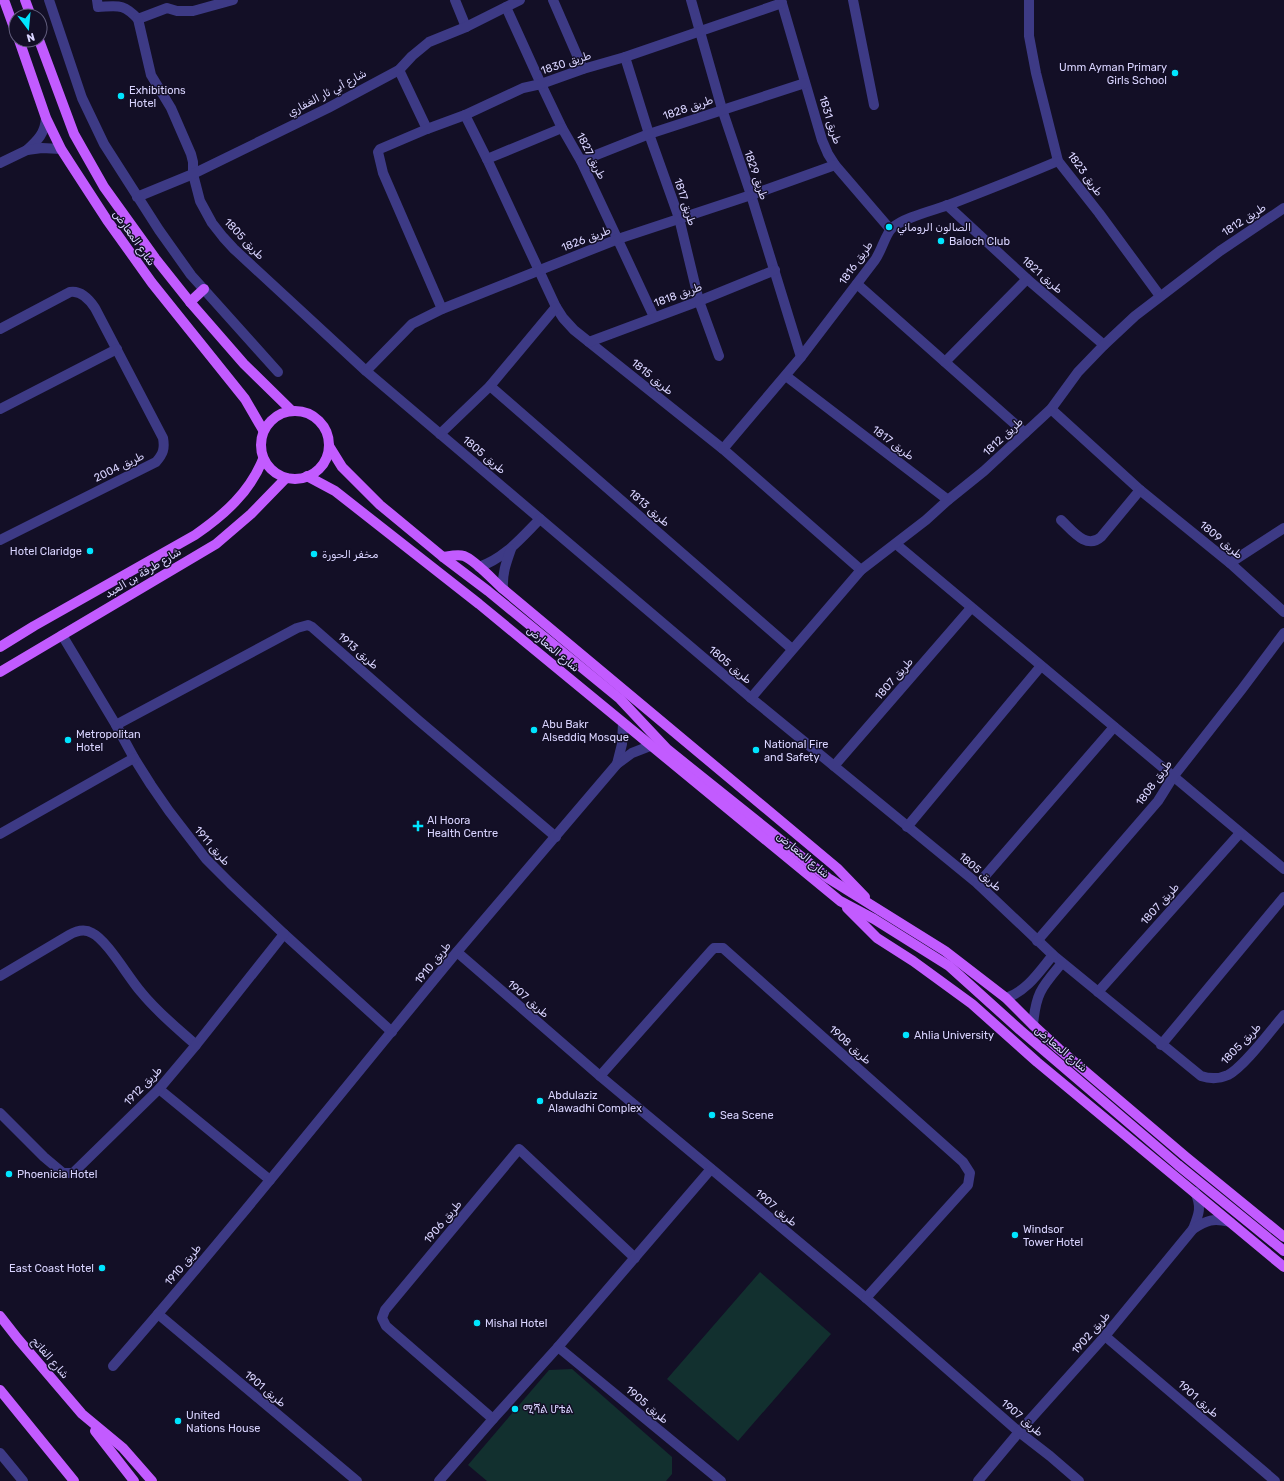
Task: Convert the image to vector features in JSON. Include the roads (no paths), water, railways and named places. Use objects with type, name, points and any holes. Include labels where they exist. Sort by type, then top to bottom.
[{"type":"main road","points":[[4,0],[8,11]]},
{"type":"main road","name":"شارع المعارض","points":[[22,48],[46,118],[61,149],[107,220],[152,283],[241,393],[263,430]]},
{"type":"main road","name":"شارع المعارض","points":[[42,48],[74,134],[104,186],[155,258],[190,302],[244,364],[291,410]]},
{"type":"main road","points":[[190,302],[204,290]]},
{"type":"main road","points":[[291,410],[303,411],[314,416],[322,424],[328,434],[329,446],[327,456],[323,464],[316,472],[300,478],[286,478],[277,474],[269,468],[263,459],[260,450],[260,440],[263,430],[268,423],[282,412],[291,410]]},
{"type":"main road","name":"شارع المعارض","points":[[329,446],[342,467],[380,505],[620,699],[674,754],[828,878],[945,951],[1006,998],[1033,1025],[1186,1157],[1284,1237]]},
{"type":"main road","name":"شارع طرفة بن العبد","points":[[0,647],[34,626],[195,535],[214,522],[243,493],[256,476],[263,459]]},
{"type":"main road","name":"شارع المعارض","points":[[307,476],[335,491],[480,604],[650,746],[840,901],[874,919],[949,966],[1020,1030],[1178,1165],[1284,1251]]},
{"type":"main road","name":"شارع طرفة بن العبد","points":[[0,672],[216,544],[251,514],[286,478]]},
{"type":"main road","points":[[443,557],[457,555],[465,556],[479,567],[503,589],[837,868],[880,911]]},
{"type":"main road","points":[[840,901],[877,938],[913,961],[972,1004],[1037,1062],[1284,1268]]},
{"type":"main road","name":"شارع الفاتح","points":[[0,1316],[82,1414],[134,1481]]},
{"type":"main road","points":[[0,1390],[74,1481]]},
{"type":"main road","name":"شارع الفاتح","points":[[82,1414],[123,1448],[152,1481]]},
{"type":"street","points":[[49,0],[70,66],[93,123],[104,144],[137,196],[191,275],[278,372]]},
{"type":"street","points":[[98,4],[122,6],[132,12],[138,19],[166,4],[177,11],[193,11],[233,0]]},
{"type":"street","points":[[455,0],[466,27]]},
{"type":"street","name":"شارع أبي ثار الغفاري","points":[[137,196],[193,174],[328,108],[399,70],[412,56],[429,42],[466,27],[520,0]]},
{"type":"street","points":[[553,0],[583,69]]},
{"type":"street","name":"طريق 1829","points":[[691,0],[722,109],[751,195],[801,357]]},
{"type":"street","points":[[853,0],[874,105]]},
{"type":"street","name":"طريق 1823","points":[[1029,0],[1029,36],[1034,66],[1058,161],[1099,213],[1160,296]]},
{"type":"street","name":"طريق 1830","points":[[442,309],[382,168],[378,152],[380,149],[465,115],[523,88],[541,84],[583,69],[701,32],[782,2]]},
{"type":"street","name":"طريق 1831","points":[[782,2],[822,140],[828,154],[835,165],[890,229]]},
{"type":"street","name":"طريق 1827","points":[[506,7],[562,128],[581,161],[654,317]]},
{"type":"street","name":"طريق 1805","points":[[138,19],[151,75],[171,108],[191,154],[193,174],[200,201],[212,223],[234,250],[366,371],[750,698],[978,884],[1053,955],[1161,1045],[1201,1076],[1210,1079],[1228,1075],[1242,1063],[1284,1015]]},
{"type":"street","name":"طريق 1817","points":[[625,57],[649,134],[679,218],[699,301],[719,356]]},
{"type":"street","points":[[399,70],[427,129]]},
{"type":"street","name":"طريق 1828","points":[[581,161],[649,134],[722,109],[806,83]]},
{"type":"street","name":"طريق 1815","points":[[465,115],[538,270],[563,318],[589,342],[723,449],[861,570]]},
{"type":"street","points":[[27,150],[45,129],[46,118]]},
{"type":"street","points":[[487,159],[562,128]]},
{"type":"street","points":[[0,162],[27,150],[42,148],[61,149]]},
{"type":"street","points":[[890,229],[900,222],[993,188],[1058,161]]},
{"type":"street","name":"طريق 1826","points":[[366,371],[412,324],[442,309],[618,239],[751,195],[835,165]]},
{"type":"street","name":"طريق 1821","points":[[947,205],[1027,279],[1104,345]]},
{"type":"street","name":"طريق 1812","points":[[750,698],[861,570],[926,520],[984,471],[1051,409],[1078,372],[1135,316],[1220,250],[1284,208]]},
{"type":"street","name":"طريق 1816","points":[[723,449],[786,376],[857,284],[878,256],[890,229]]},
{"type":"street","name":"طريق 1818","points":[[589,342],[699,301],[774,270]]},
{"type":"street","points":[[945,362],[1027,279]]},
{"type":"street","points":[[857,284],[1025,433]]},
{"type":"street","name":"طريق 2004","points":[[0,329],[65,294],[74,292],[83,295],[90,300],[163,438],[164,447],[162,455],[156,462],[0,540]]},
{"type":"street","points":[[440,434],[490,386],[556,307]]},
{"type":"street","points":[[0,409],[116,349]]},
{"type":"street","name":"طريق 1817","points":[[786,376],[948,500]]},
{"type":"street","name":"طريق 1813","points":[[490,386],[792,649]]},
{"type":"street","name":"طريق 1809","points":[[1051,409],[1140,490],[1230,563],[1284,612]]},
{"type":"street","points":[[1060,520],[1084,541],[1094,542],[1101,537],[1140,490]]},
{"type":"street","points":[[479,567],[488,564],[511,549],[540,519]]},
{"type":"street","points":[[1230,563],[1284,528]]},
{"type":"street","points":[[896,544],[1284,869]]},
{"type":"street","points":[[503,589],[502,578],[504,568],[511,549]]},
{"type":"street","name":"طريق 1807","points":[[834,766],[972,608]]},
{"type":"street","name":"طريق 1913","points":[[116,725],[296,628],[308,625],[349,658],[418,720],[556,837]]},
{"type":"street","name":"طريق 1808","points":[[1037,941],[1158,801],[1173,777],[1242,690],[1284,633]]},
{"type":"street","name":"طريق 1911","points":[[62,635],[134,758],[169,811],[206,859],[284,934],[392,1032]]},
{"type":"street","points":[[907,827],[1041,666]]},
{"type":"street","name":"طريق 1910","points":[[617,764],[622,744],[623,723]]},
{"type":"street","points":[[978,884],[1114,727]]},
{"type":"street","name":"طريق 1910","points":[[113,1366],[270,1180],[457,952],[617,764],[632,753],[650,746]]},
{"type":"street","points":[[1,832],[134,758]]},
{"type":"street","name":"طريق 1807","points":[[1098,992],[1240,833]]},
{"type":"street","points":[[1161,1045],[1284,897]]},
{"type":"street","points":[[0,976],[69,935],[87,930],[102,940],[141,993],[196,1045]]},
{"type":"street","name":"طريق 1912","points":[[0,1114],[44,1157],[63,1173],[73,1173],[159,1089],[284,934]]},
{"type":"street","name":"طريق 1908","points":[[600,1076],[711,951],[714,948],[720,947],[964,1162],[970,1173],[968,1185],[866,1298]]},
{"type":"street","name":"طريق 1907","points":[[457,952],[600,1076],[866,1298],[1020,1432],[1079,1481]]},
{"type":"street","points":[[1006,998],[1014,996],[1028,985],[1053,955]]},
{"type":"street","points":[[1033,1025],[1035,1006],[1039,993],[1062,962]]},
{"type":"street","points":[[159,1089],[270,1180]]},
{"type":"street","name":"طريق 1906","points":[[493,1419],[386,1326],[382,1318],[385,1310],[518,1149],[635,1258]]},
{"type":"street","points":[[439,1481],[558,1347],[711,1169]]},
{"type":"street","points":[[1193,1229],[1199,1213],[1199,1201],[1194,1192]]},
{"type":"street","name":"طريق 1902","points":[[978,1481],[1105,1336],[1193,1229],[1204,1222],[1217,1219],[1230,1222]]},
{"type":"street","name":"طريق 1901","points":[[158,1314],[356,1481]]},
{"type":"street","name":"طريق 1901","points":[[1105,1336],[1275,1481]]},
{"type":"street","name":"طريق 1905","points":[[558,1347],[721,1481]]},
{"type":"street","points":[[0,1453],[23,1481]]},
{"type":"place","name":"Umm Ayman Primary Girls School","points":[[1175,73]]},
{"type":"place","name":"Exhibitions Hotel","points":[[121,96]]},
{"type":"place","name":"الصالون الروماني","points":[[889,227]]},
{"type":"place","name":"Baloch Club","points":[[941,241]]},
{"type":"place","name":"Hotel Claridge","points":[[90,551]]},
{"type":"place","name":"مخفر الحورة","points":[[314,554]]},
{"type":"place","name":"Abu Bakr Alseddiq Mosque","points":[[534,730]]},
{"type":"place","name":"Metropolitan Hotel","points":[[68,740]]},
{"type":"place","name":"National Fire and Safety","points":[[756,750]]},
{"type":"place","name":"Al Hoora Health Centre","points":[[418,826]]},
{"type":"place","name":"Ahlia University","points":[[906,1035]]},
{"type":"place","name":"Abdulaziz Alawadhi Complex","points":[[540,1101]]},
{"type":"place","name":"Sea Scene","points":[[712,1115]]},
{"type":"place","name":"Phoenicia Hotel","points":[[9,1174]]},
{"type":"place","name":"Windsor Tower Hotel","points":[[1015,1235]]},
{"type":"place","name":"East Coast Hotel","points":[[102,1268]]},
{"type":"place","name":"Mishal Hotel","points":[[477,1323]]},
{"type":"place","name":"ሚሻል ሆቴል","points":[[515,1409]]},
{"type":"place","name":"United Nations House","points":[[178,1421]]}]
